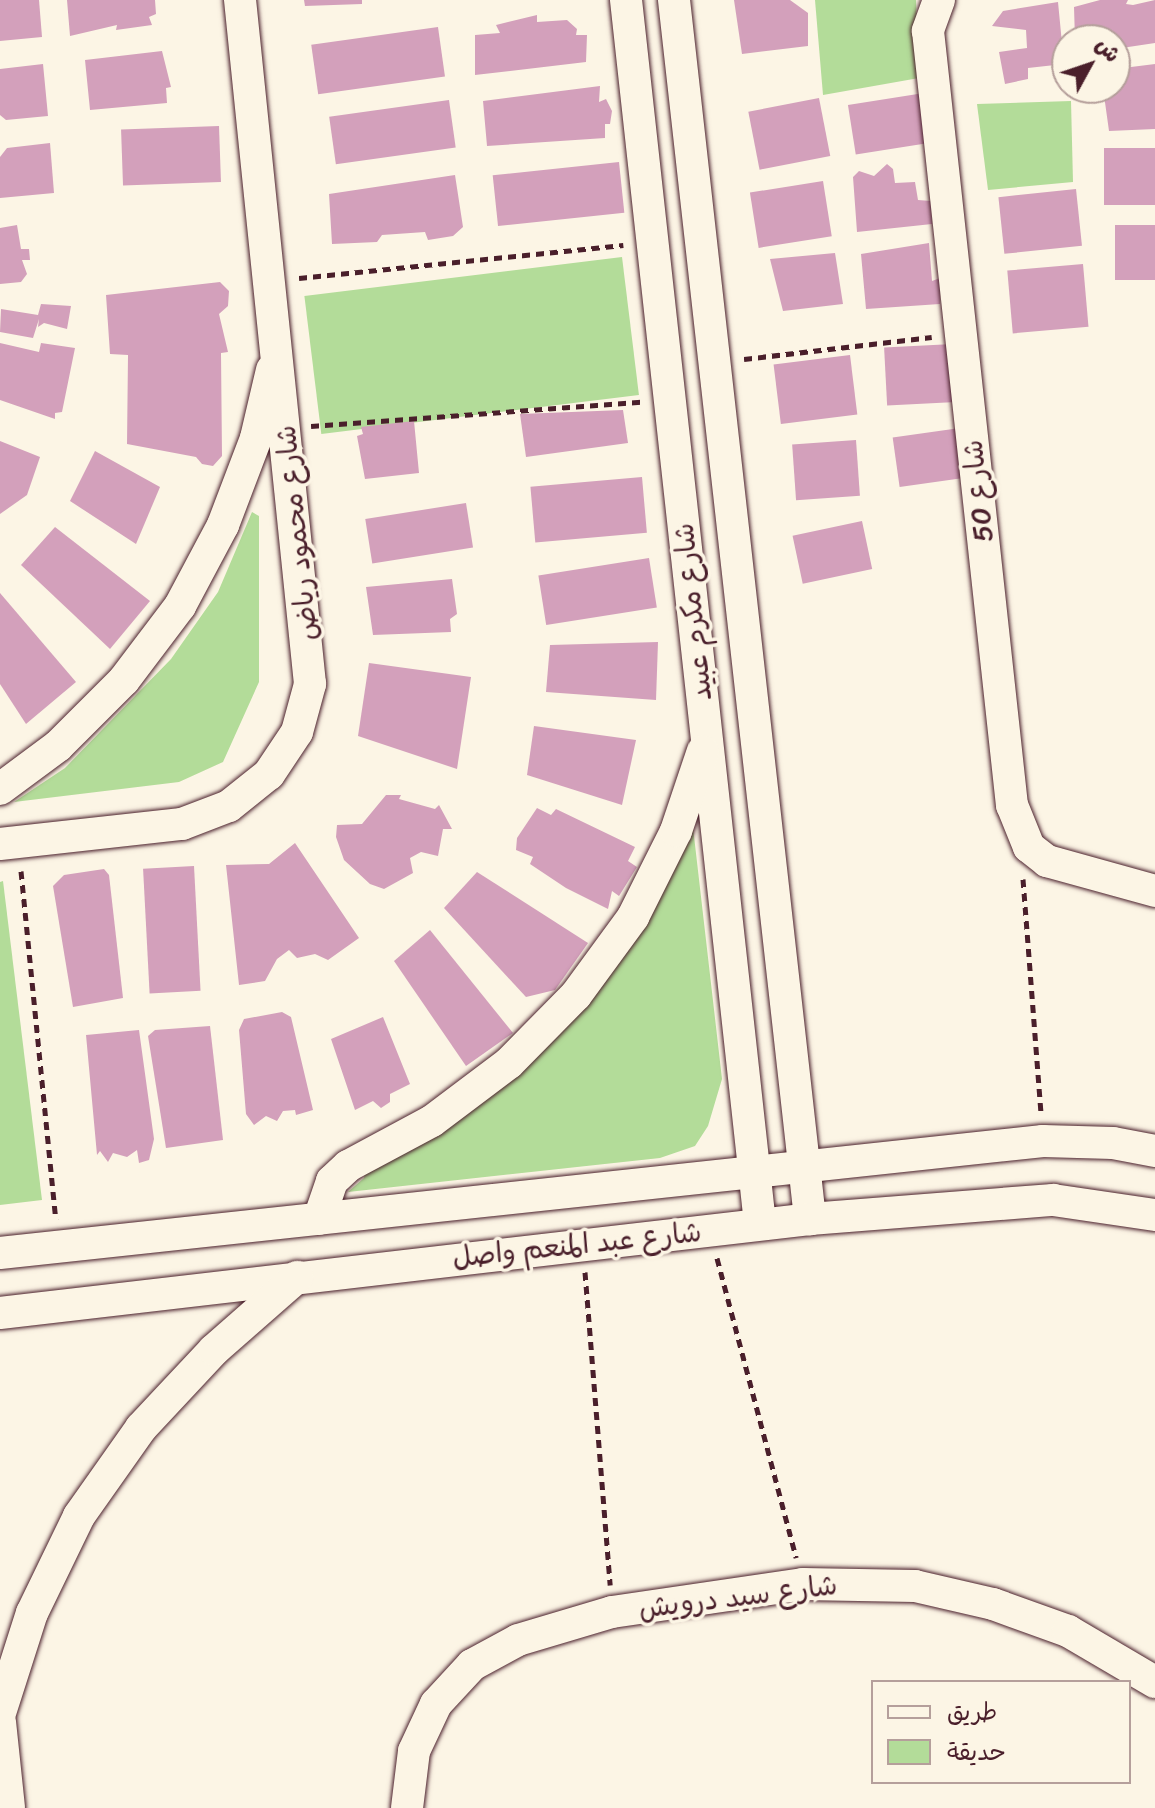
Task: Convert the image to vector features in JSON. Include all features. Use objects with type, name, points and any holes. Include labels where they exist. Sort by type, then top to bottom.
[{"type":"street","name":"شارع محمود رياض","points":[[9,843],[182,824],[229,806],[269,774],[297,732],[310,671],[240,0]]},
{"type":"street","name":"شارع مكرم عبيد","points":[[626,0],[760,1224]]},
{"type":"street","name":"شارع مكرم عبيد","points":[[674,0],[810,1219]]},
{"type":"street","name":"شارع 50","points":[[939,0],[928,31],[1012,805],[1029,847]]},
{"type":"street","points":[[0,789],[58,746],[124,680],[180,606],[223,525],[256,438],[278,347]]},
{"type":"street","points":[[319,1219],[332,1181],[348,1166],[432,1121],[509,1063],[576,995],[640,903],[676,831],[707,740]]},
{"type":"street","points":[[1029,847],[1047,861],[1155,891]]},
{"type":"street","name":"شارع عبد المنعم واصل","points":[[0,1253],[1043,1141],[1113,1143],[1155,1151]]},
{"type":"street","points":[[500,1200],[508,1252]]},
{"type":"street","name":"شارع عبد المنعم واصل","points":[[0,1313],[582,1243],[810,1219],[1053,1200],[1155,1215]]},
{"type":"street","points":[[0,1713],[32,1613],[79,1516],[141,1428],[214,1350],[297,1277]]},
{"type":"street","name":"شارع سيد درويش","points":[[407,1808],[414,1751],[436,1704],[472,1665],[518,1640],[612,1612],[803,1584],[915,1586],[993,1604],[1068,1631],[1155,1682]]},
{"type":"street","points":[[0,1722],[9,1808]]},
{"type":"path","points":[[271,281],[652,242]]},
{"type":"path","points":[[715,362],[961,334]]},
{"type":"path","points":[[286,428],[669,400]]},
{"type":"path","points":[[9,843],[58,1246]]},
{"type":"path","points":[[1029,847],[1023,884],[1043,1141]]},
{"type":"path","points":[[710,1230],[803,1584]]},
{"type":"path","points":[[582,1243],[612,1612]]},
{"type":"green space","points":[[815,0],[916,0],[919,78],[823,95]]},
{"type":"green space","points":[[977,104],[1071,104],[1073,182],[988,190]]},
{"type":"green space","points":[[622,257],[639,395],[321,434],[304,296]]},
{"type":"green space","points":[[252,512],[259,516],[259,682],[223,762],[179,782],[14,802],[65,768],[171,659],[218,592]]},
{"type":"green space","points":[[691,810],[722,1079],[708,1126],[695,1146],[660,1158],[348,1192],[364,1178],[367,1161],[542,1048]]},
{"type":"green space","points":[[3,881],[42,1200],[0,1205],[0,882]]},
{"type":"building","points":[[0,0],[39,0],[42,37],[0,41]]},
{"type":"building","points":[[67,0],[155,0],[156,14],[149,17],[152,25],[116,30],[117,25],[70,36]]},
{"type":"building","points":[[304,0],[362,0],[362,4],[305,6]]},
{"type":"building","points":[[734,0],[790,0],[808,13],[808,46],[742,54]]},
{"type":"building","points":[[1100,0],[1128,0],[1126,4],[1133,5],[1155,0],[1155,43],[1131,47],[1131,24],[1075,24],[1074,7]]},
{"type":"building","points":[[1058,2],[1060,24],[1051,24],[1051,65],[1028,68],[1028,79],[1005,84],[999,52],[1027,48],[1026,30],[992,26],[1003,11]]},
{"type":"building","points":[[537,15],[537,22],[567,20],[577,29],[576,35],[587,35],[586,62],[475,75],[475,35],[500,33],[496,25]]},
{"type":"building","points":[[438,27],[445,77],[318,94],[311,45]]},
{"type":"building","points":[[162,51],[171,87],[166,88],[167,103],[90,110],[85,60]]},
{"type":"building","points":[[43,64],[48,116],[6,120],[0,115],[0,69]]},
{"type":"building","points":[[1155,64],[1155,129],[1109,131],[1105,104],[1131,104],[1131,67]]},
{"type":"building","points":[[600,86],[599,102],[606,99],[612,111],[610,124],[605,124],[605,138],[487,146],[483,101]]},
{"type":"building","points":[[924,93],[932,142],[856,154],[848,105]]},
{"type":"building","points":[[819,98],[830,156],[760,170],[748,112]]},
{"type":"building","points":[[449,100],[456,148],[336,164],[329,117]]},
{"type":"building","points":[[219,126],[221,182],[123,185],[121,129]]},
{"type":"building","points":[[50,143],[54,193],[0,198],[0,157],[7,148]]},
{"type":"building","points":[[1104,148],[1155,148],[1155,205],[1104,205]]},
{"type":"building","points":[[619,162],[624,213],[498,226],[493,175]]},
{"type":"building","points":[[887,164],[893,169],[895,183],[915,182],[918,200],[931,201],[932,224],[857,232],[853,177],[859,171],[874,176]]},
{"type":"building","points":[[455,175],[463,227],[453,236],[428,240],[425,232],[382,235],[377,242],[332,244],[329,194]]},
{"type":"building","points":[[823,181],[832,236],[759,248],[750,193]]},
{"type":"building","points":[[1076,189],[1082,246],[1004,254],[998,197]]},
{"type":"building","points":[[17,225],[21,249],[29,249],[30,260],[22,260],[27,274],[21,282],[0,284],[0,228]]},
{"type":"building","points":[[1115,225],[1155,225],[1155,280],[1115,280]]},
{"type":"building","points":[[929,243],[932,281],[940,278],[940,304],[866,309],[861,254]]},
{"type":"building","points":[[835,253],[843,304],[783,311],[770,259]]},
{"type":"building","points":[[1083,264],[1088,327],[1013,333],[1007,271]]},
{"type":"building","points":[[220,282],[229,291],[228,306],[219,314],[228,352],[221,353],[222,456],[213,466],[202,464],[196,457],[127,444],[128,355],[110,354],[106,295]]},
{"type":"building","points":[[41,304],[71,306],[67,329],[44,323],[38,327],[39,319],[33,338],[0,332],[1,309],[38,315]]},
{"type":"building","points":[[0,343],[39,352],[41,343],[75,348],[62,412],[55,413],[55,419],[0,400]]},
{"type":"building","points":[[953,344],[956,402],[887,406],[884,348]]},
{"type":"building","points":[[850,355],[857,415],[781,424],[774,364]]},
{"type":"building","points":[[623,410],[628,443],[526,457],[520,414]]},
{"type":"building","points":[[414,421],[419,473],[365,479],[357,436],[363,434],[361,427]]},
{"type":"building","points":[[960,428],[967,478],[900,487],[893,437]]},
{"type":"building","points":[[856,440],[860,496],[796,500],[792,444]]},
{"type":"building","points":[[0,441],[40,457],[27,495],[0,514]]},
{"type":"building","points":[[95,451],[160,487],[136,544],[70,501]]},
{"type":"building","points":[[642,477],[647,533],[535,543],[530,487]]},
{"type":"building","points":[[466,503],[473,547],[372,563],[365,519]]},
{"type":"building","points":[[862,521],[872,569],[803,584],[793,536]]},
{"type":"building","points":[[55,527],[150,601],[110,649],[21,565]]},
{"type":"building","points":[[649,558],[657,607],[546,625],[538,576]]},
{"type":"building","points":[[452,579],[457,614],[450,619],[451,632],[373,635],[366,587]]},
{"type":"building","points":[[0,593],[76,682],[26,724],[0,684]]},
{"type":"building","points":[[658,642],[656,700],[546,692],[550,645]]},
{"type":"building","points":[[369,663],[471,677],[457,769],[358,736]]},
{"type":"building","points":[[534,726],[636,740],[622,805],[527,775]]},
{"type":"building","points":[[386,795],[401,795],[399,799],[435,809],[439,805],[452,829],[443,829],[438,856],[421,852],[410,858],[413,873],[384,889],[370,884],[344,860],[336,837],[337,825],[362,824]]},
{"type":"building","points":[[537,808],[551,815],[556,809],[635,847],[628,861],[637,867],[619,896],[612,891],[608,909],[566,888],[530,864],[533,857],[516,850],[517,838]]},
{"type":"building","points":[[295,843],[359,938],[328,960],[315,954],[297,958],[289,950],[277,959],[265,981],[239,985],[226,865],[269,864]]},
{"type":"building","points":[[194,866],[201,991],[150,993],[143,869]]},
{"type":"building","points":[[104,869],[109,875],[123,998],[73,1007],[53,886],[64,875]]},
{"type":"building","points":[[477,872],[588,943],[555,990],[526,997],[444,908]]},
{"type":"building","points":[[430,930],[513,1033],[466,1066],[394,961]]},
{"type":"building","points":[[282,1012],[291,1017],[313,1110],[296,1115],[295,1110],[283,1111],[277,1121],[266,1116],[254,1125],[246,1114],[239,1030],[244,1019]]},
{"type":"building","points":[[383,1017],[410,1084],[390,1094],[390,1102],[381,1108],[373,1101],[355,1110],[331,1039]]},
{"type":"building","points":[[210,1026],[223,1140],[166,1148],[148,1036],[155,1030]]},
{"type":"building","points":[[139,1030],[154,1139],[149,1160],[139,1163],[137,1150],[127,1157],[113,1153],[108,1162],[100,1151],[97,1155],[86,1035]]}]
